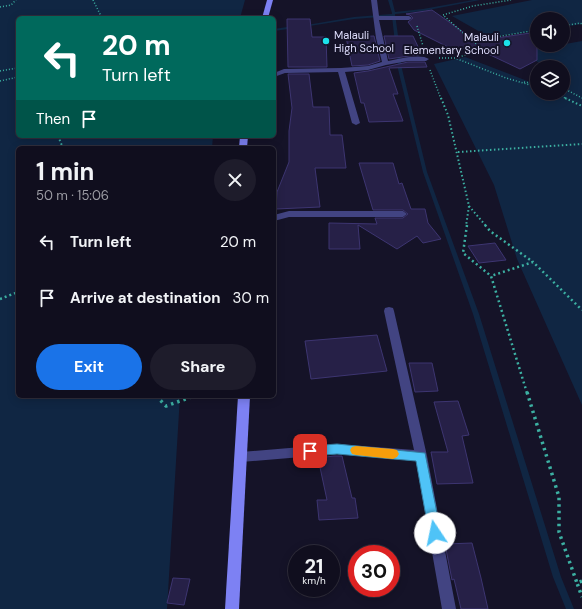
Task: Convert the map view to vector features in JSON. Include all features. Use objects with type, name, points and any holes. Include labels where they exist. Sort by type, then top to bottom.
[{"type":"street","points":[[266,16],[270,0]]},
{"type":"street","points":[[374,0],[379,38],[385,63]]},
{"type":"street","points":[[377,16],[385,18],[409,18]]},
{"type":"street","points":[[276,74],[284,71],[368,68],[408,59],[426,59]]},
{"type":"street","points":[[341,70],[356,123]]},
{"type":"street","points":[[276,217],[289,214],[403,214]]},
{"type":"street","points":[[389,311],[421,456],[449,609]]},
{"type":"street","points":[[232,609],[244,398]]},
{"type":"street","points":[[241,457],[337,449],[421,456]]},
{"type":"path","points":[[0,7],[11,5],[16,0]]},
{"type":"path","points":[[93,0],[101,16]]},
{"type":"path","points":[[426,59],[455,58],[484,50],[443,16],[473,6],[511,0]]},
{"type":"path","points":[[409,18],[415,18],[426,59],[448,115],[458,152],[469,206],[463,254],[491,276],[559,497],[559,532],[582,598]]},
{"type":"path","points":[[570,25],[581,24]]},
{"type":"path","points":[[472,41],[530,31]]},
{"type":"path","points":[[455,58],[500,76],[530,85]]},
{"type":"path","points":[[0,71],[16,68]]},
{"type":"path","points":[[500,76],[530,82]]},
{"type":"path","points":[[0,81],[16,77]]},
{"type":"path","points":[[570,92],[582,98]]},
{"type":"path","points":[[570,100],[582,106]]},
{"type":"path","points":[[458,152],[582,144]]},
{"type":"path","points":[[469,206],[490,231],[533,262],[582,310]]},
{"type":"path","points":[[491,276],[533,262]]},
{"type":"path","points":[[0,299],[16,293]]},
{"type":"path","points":[[158,398],[166,406],[188,398]]},
{"type":"path","points":[[577,583],[582,582]]},
{"type":"water","points":[[0,0],[245,0],[241,16],[16,16],[16,138],[213,138],[212,146],[16,146],[16,398],[180,398],[167,609],[0,609]]},
{"type":"water","points":[[532,0],[582,0],[582,24],[570,26],[570,12],[530,12],[530,32],[489,37],[452,16]]},
{"type":"water","points":[[582,41],[582,405],[517,259],[494,185],[434,64],[465,57],[530,82],[530,100],[570,100],[570,60],[534,60],[521,52],[530,50],[530,52],[570,52],[570,43]]},
{"type":"building","points":[[432,10],[476,41],[530,33],[530,52],[537,52],[537,60],[530,60],[530,64],[520,69],[471,46],[456,51],[414,30],[408,22],[413,18],[406,14]]},
{"type":"building","points":[[287,19],[310,19],[312,37],[326,37],[327,67],[288,67]]},
{"type":"building","points":[[374,36],[380,61],[368,65],[352,66],[346,37]]},
{"type":"building","points":[[384,36],[413,36],[422,55],[389,59]]},
{"type":"building","points":[[408,62],[425,62],[427,67],[389,68],[398,94],[393,94],[403,121],[369,122],[364,103],[361,103],[354,73]]},
{"type":"building","points":[[288,74],[309,74],[313,107],[329,107],[330,135],[342,135],[346,168],[315,168],[320,207],[276,209],[277,192],[289,162],[289,131],[292,108]]},
{"type":"building","points":[[359,163],[393,163],[399,184],[402,183],[411,209],[425,209],[428,223],[441,239],[423,243],[417,236],[397,249],[358,225],[360,249],[329,249],[329,223],[377,224],[375,218],[403,218],[408,214],[403,210],[373,210]]},
{"type":"building","points":[[495,243],[506,260],[479,263],[468,246]]},
{"type":"building","points":[[377,335],[387,371],[311,379],[305,341]]},
{"type":"building","points":[[409,363],[432,363],[438,391],[415,392]]},
{"type":"building","points":[[458,401],[469,435],[462,436],[473,483],[437,484],[431,452],[448,452],[434,402]]},
{"type":"building","points":[[342,456],[352,498],[355,498],[358,518],[319,520],[317,500],[327,500],[318,458]]},
{"type":"building","points":[[472,543],[488,609],[461,609],[454,579],[452,580],[445,544]]},
{"type":"building","points":[[173,578],[190,579],[184,605],[167,603]]},
{"type":"waterway","points":[[390,0],[394,13]]},
{"type":"waterway","points":[[394,13],[423,10],[478,0]]},
{"type":"waterway","points":[[303,26],[354,18],[393,15]]},
{"type":"waterway","points":[[393,15],[397,43]]},
{"type":"waterway","points":[[276,30],[294,27]]},
{"type":"waterway","points":[[398,55],[425,172],[476,314],[557,577],[570,609]]},
{"type":"slow traffic","points":[[356,450],[393,454]]},
{"type":"place","name":"Malauli High School","points":[[326,41]]},
{"type":"place","name":"Malauli Elementary School","points":[[507,43]]},
{"type":"route","points":[[310,451],[337,449],[421,456],[435,533]]}]
